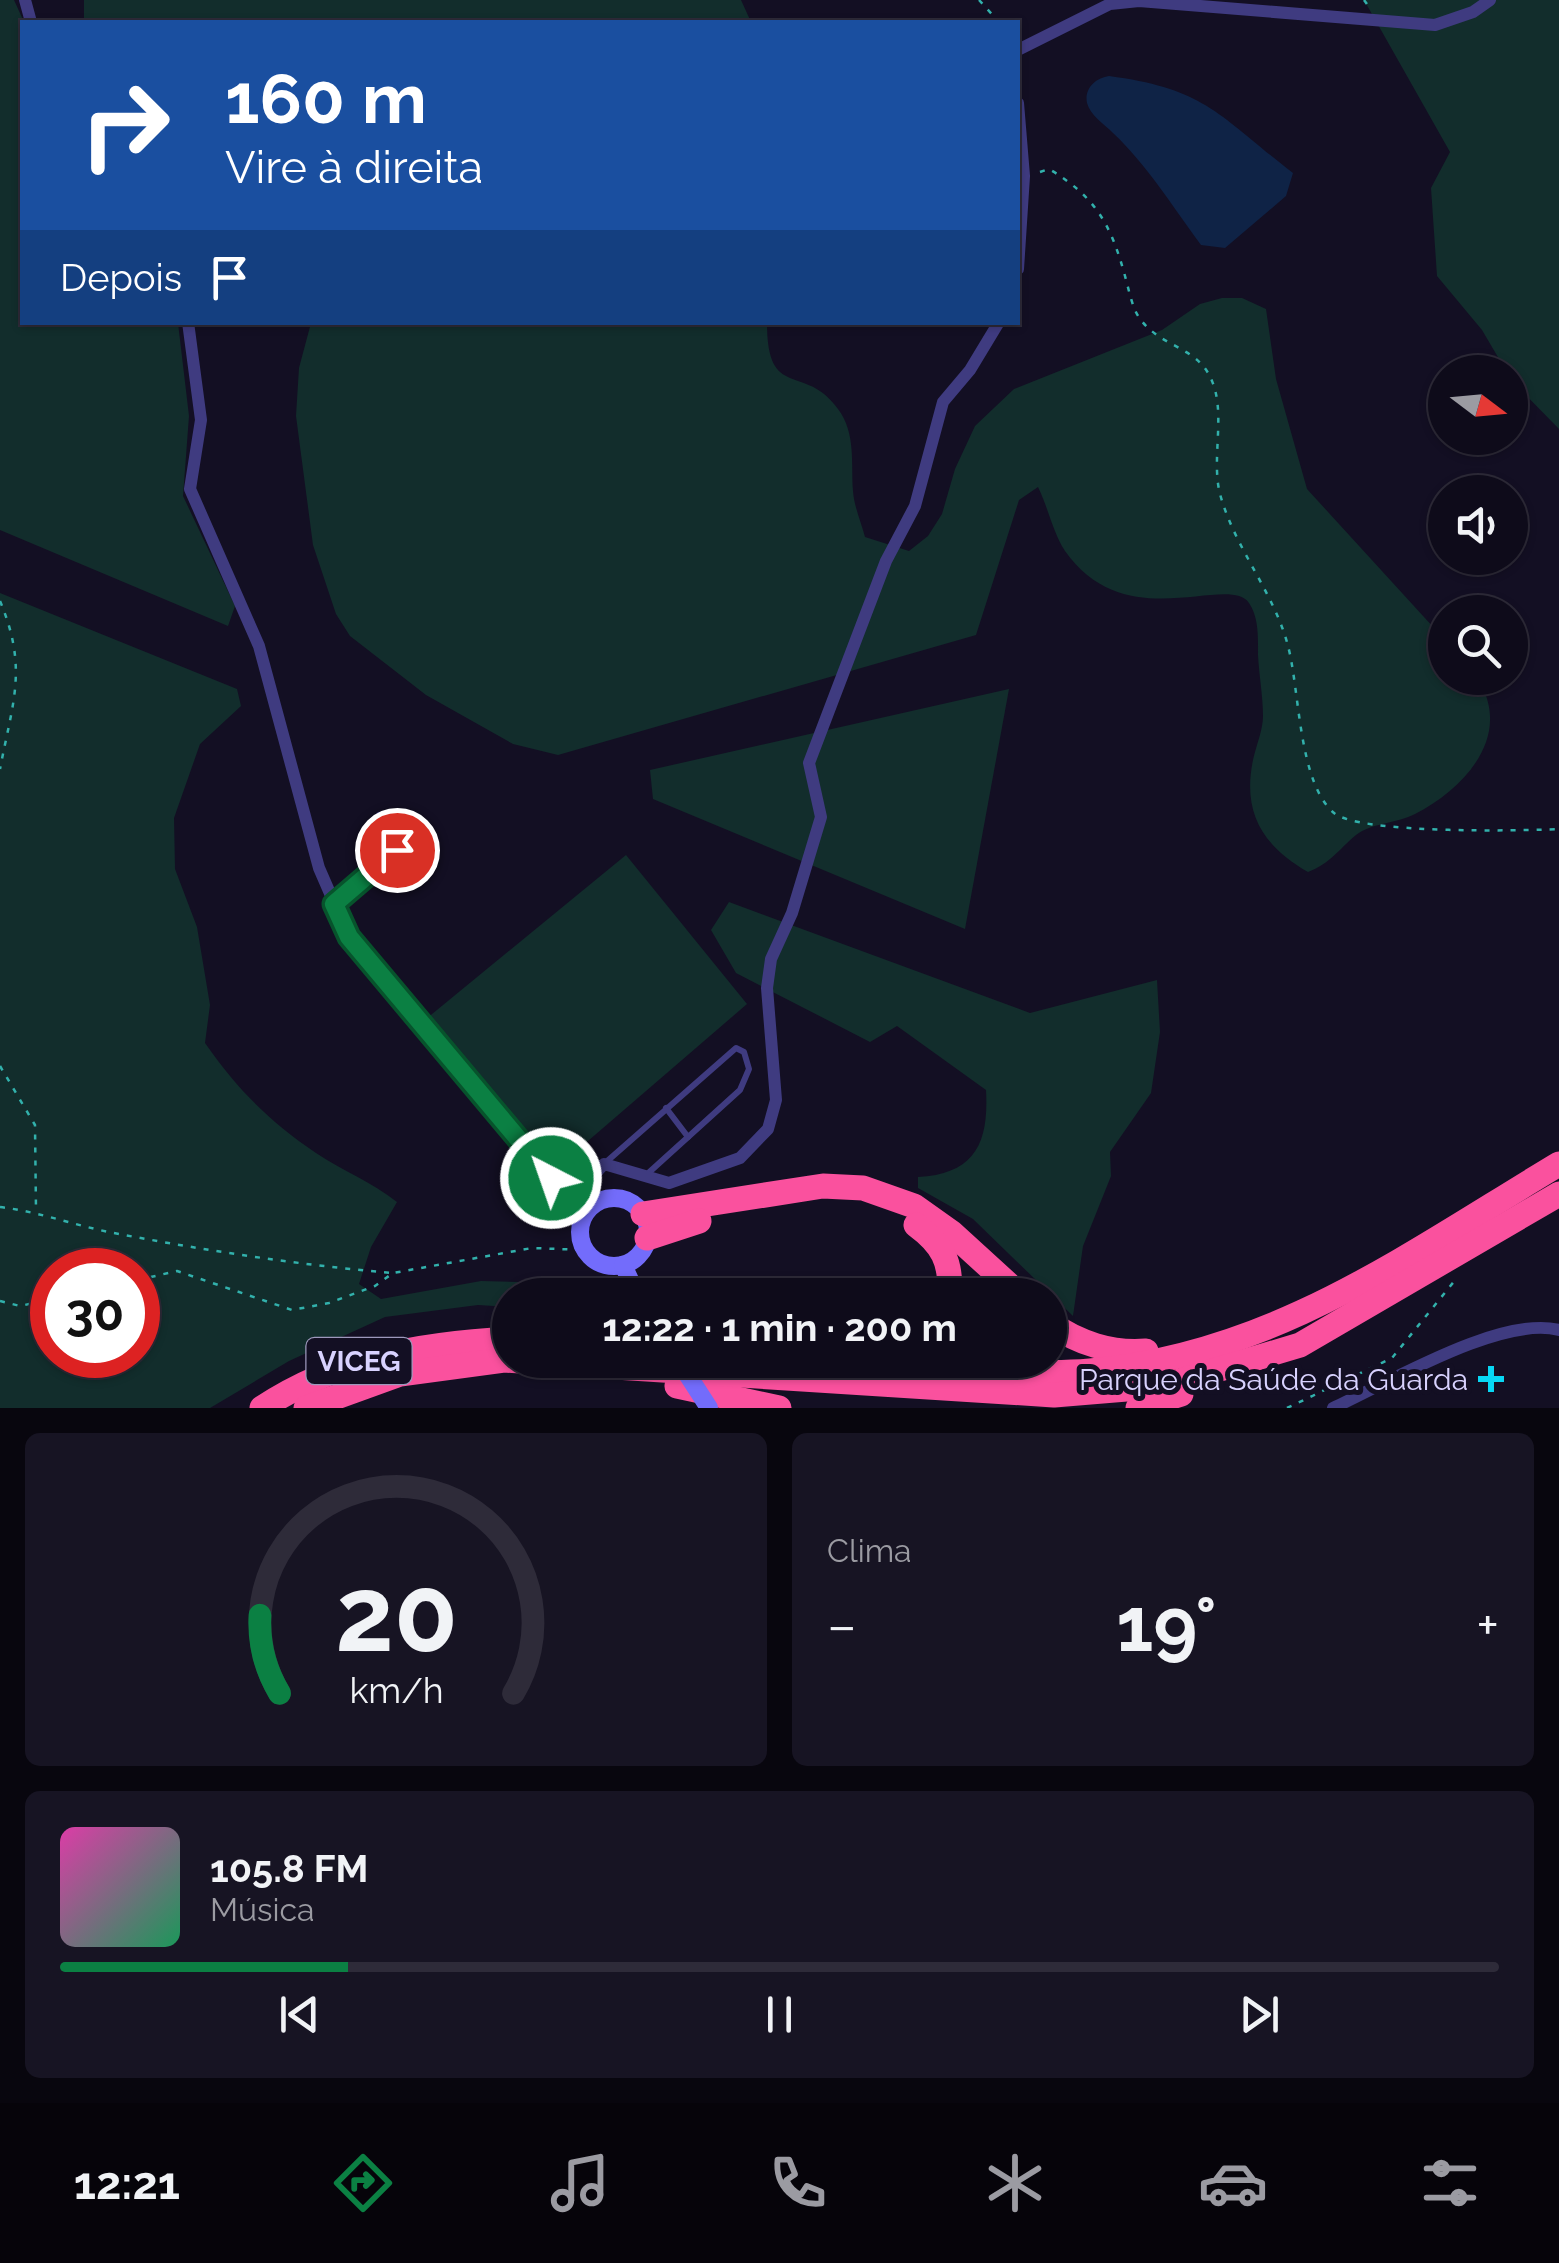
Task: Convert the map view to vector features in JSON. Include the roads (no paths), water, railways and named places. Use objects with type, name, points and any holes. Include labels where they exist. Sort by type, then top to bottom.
[{"type":"highway","points":[[1067,1371],[1087,1372],[1194,1356],[1274,1328],[1352,1288],[1559,1164]]},
{"type":"highway","points":[[645,1226],[823,1186],[863,1188],[927,1215],[1000,1278]]},
{"type":"highway","name":"VICEG","points":[[855,1378],[1054,1394],[1163,1386],[1300,1345],[1559,1194]]},
{"type":"highway","points":[[645,1226],[679,1224],[821,1199],[862,1201],[907,1217],[940,1242],[951,1268],[951,1278]]},
{"type":"highway","points":[[1067,1332],[1091,1345],[1126,1353],[1187,1348],[1274,1328]]},
{"type":"highway","points":[[1138,1408],[1233,1377],[1300,1345]]},
{"type":"highway","name":"VICEG","points":[[262,1408],[286,1392],[363,1360],[410,1347],[492,1350]]},
{"type":"highway","name":"VICEG","points":[[306,1408],[400,1374],[492,1353]]},
{"type":"highway","points":[[648,1378],[779,1408]]},
{"type":"street","points":[[1020,49],[1110,4],[1139,1],[1435,26],[1473,12],[1490,0]]},
{"type":"street","points":[[1020,127],[1024,176],[1020,238]]},
{"type":"street","points":[[188,325],[201,420],[190,489],[259,646],[319,868],[349,937],[551,1178],[585,1204],[616,1198],[645,1226],[638,1255],[622,1265],[601,1264],[585,1250],[580,1229],[585,1204],[591,1174],[604,1164],[669,1183],[740,1158],[768,1129],[776,1100],[769,974],[822,817],[809,763],[886,561],[915,506],[943,402],[970,370],[997,325]]},
{"type":"street","points":[[622,1265],[628,1278]]},
{"type":"street","points":[[1334,1408],[1508,1332],[1559,1330]]},
{"type":"street","points":[[690,1378],[709,1408]]},
{"type":"lane","points":[[334,904],[397,850],[399,842],[379,815]]},
{"type":"lane","points":[[604,1164],[736,1048],[744,1052],[747,1079],[644,1177]]},
{"type":"lane","points":[[666,1108],[688,1136]]},
{"type":"water","points":[[1109,76],[1169,89],[1210,108],[1293,173],[1286,196],[1225,248],[1201,245],[1137,159],[1089,107],[1089,88]]},
{"type":"place","name":"Parque da Saúde da Guarda","points":[[1491,1379]]}]
